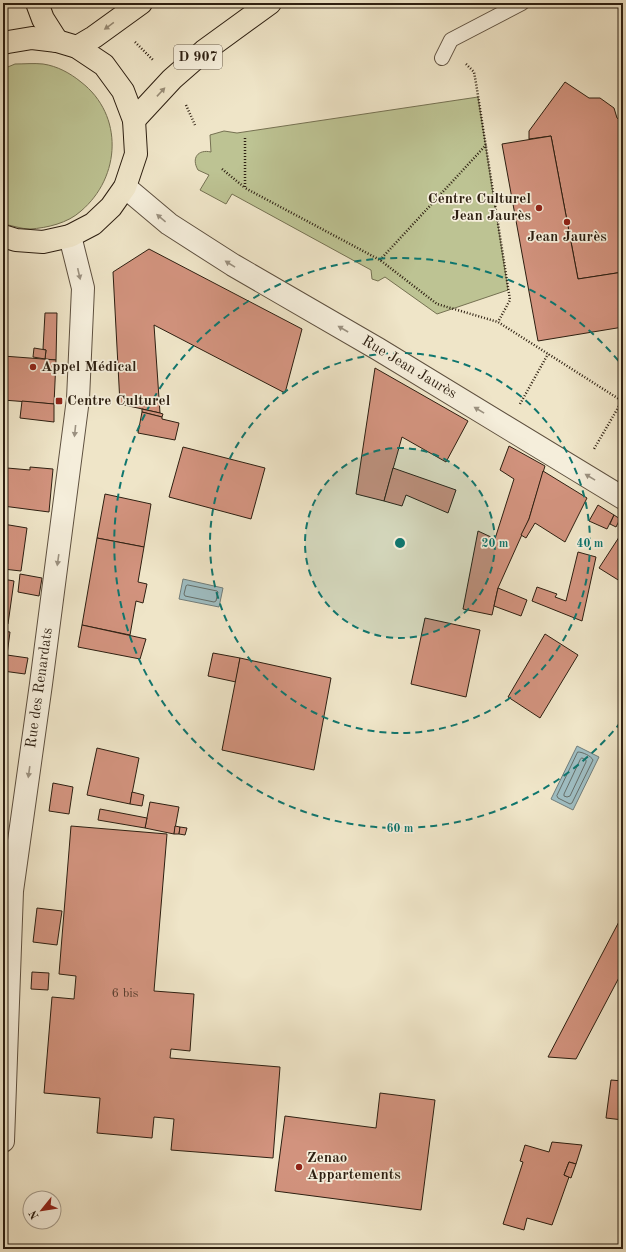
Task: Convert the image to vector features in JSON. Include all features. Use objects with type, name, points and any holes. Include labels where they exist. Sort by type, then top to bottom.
[{"type":"main road","points":[[7,242],[43,242],[70,236],[93,224],[107,212],[125,187],[136,154],[134,120],[123,90],[104,65],[67,44],[44,19],[37,3]]},
{"type":"main road","points":[[3,43],[32,38],[67,44],[94,37],[141,3]]},
{"type":"main road","name":"D 907","points":[[134,120],[172,79],[204,52],[270,3]]},
{"type":"street","name":"Rue Jean Jaurès","points":[[125,187],[169,224],[233,266],[378,349],[623,498]]},
{"type":"street","name":"Rue des Renardats","points":[[3,1141],[12,891],[78,399],[83,288],[70,236]]},
{"type":"lane","points":[[442,58],[451,40],[522,3]]},
{"type":"path","points":[[442,58],[464,62],[474,72],[510,300],[498,322]]},
{"type":"path","points":[[245,138],[245,188]]},
{"type":"path","points":[[380,260],[486,145]]},
{"type":"path","points":[[222,169],[245,188],[380,260],[437,304],[498,322],[622,401]]},
{"type":"path","points":[[581,472],[622,401],[621,327]]},
{"type":"path","points":[[508,427],[548,354]]},
{"type":"green space","points":[[15,64],[48,65],[63,70],[81,82],[95,96],[105,111],[110,128],[112,146],[110,164],[104,181],[94,197],[81,211],[64,222],[30,229],[3,224],[3,69]]},
{"type":"green space","points":[[478,97],[508,290],[437,314],[385,277],[378,281],[372,279],[371,270],[232,194],[226,204],[200,190],[209,175],[198,170],[195,162],[199,153],[206,151],[211,152],[210,135],[224,131],[237,133]]},
{"type":"water","points":[[183,579],[223,588],[219,607],[179,599]]},
{"type":"water","points":[[577,746],[599,757],[573,810],[551,799]]},
{"type":"building","points":[[565,82],[589,98],[600,98],[614,108],[617,118],[623,122],[623,272],[578,279],[551,136],[529,139],[529,131]]},
{"type":"building","name":"Centre Culturel Jean Jaurès","points":[[551,136],[578,279],[623,272],[623,327],[538,341],[502,144]]},
{"type":"building","points":[[149,249],[302,329],[285,393],[154,325],[160,413],[120,404],[113,272]]},
{"type":"building","points":[[45,313],[57,313],[56,360],[45,359],[46,350],[43,349]]},
{"type":"building","points":[[34,348],[46,350],[45,359],[33,357]]},
{"type":"building","points":[[3,356],[56,360],[54,404],[3,400]]},
{"type":"building","points":[[375,368],[468,421],[446,462],[402,437],[384,501],[356,494]]},
{"type":"building","points":[[22,401],[54,404],[54,422],[20,418]]},
{"type":"building","points":[[142,409],[163,414],[162,417],[142,412]]},
{"type":"building","points":[[142,412],[179,423],[175,440],[138,433]]},
{"type":"building","points":[[509,446],[545,466],[529,519],[498,588],[492,615],[463,609],[478,531],[491,537],[490,540],[494,542],[514,479],[500,470]]},
{"type":"building","points":[[183,447],[265,468],[251,519],[169,497]]},
{"type":"building","points":[[30,467],[53,469],[49,512],[3,506],[7,468],[30,470]]},
{"type":"building","points":[[393,468],[456,490],[448,513],[406,495],[402,506],[384,501]]},
{"type":"building","points":[[543,471],[587,498],[565,542],[535,523],[526,538],[521,535],[529,519]]},
{"type":"building","points":[[105,494],[151,504],[144,547],[97,538]]},
{"type":"building","points":[[598,505],[614,515],[607,529],[589,521]]},
{"type":"building","points":[[614,515],[620,519],[616,527],[610,524]]},
{"type":"building","points":[[3,524],[27,528],[21,571],[3,569]]},
{"type":"building","points":[[623,531],[623,583],[599,568]]},
{"type":"building","points":[[97,538],[144,547],[138,582],[147,584],[143,603],[136,601],[130,635],[82,625]]},
{"type":"building","points":[[578,552],[596,557],[582,621],[532,601],[537,587],[557,594],[555,597],[566,601]]},
{"type":"building","points":[[20,574],[42,578],[39,596],[18,592]]},
{"type":"building","points":[[3,579],[14,581],[8,624],[3,623]]},
{"type":"building","points":[[498,588],[527,600],[521,616],[494,606]]},
{"type":"building","points":[[425,618],[480,630],[466,697],[411,684]]},
{"type":"building","points":[[82,625],[146,639],[140,659],[78,647]]},
{"type":"building","points":[[3,631],[10,632],[7,655],[28,658],[25,674],[3,671]]},
{"type":"building","points":[[545,634],[578,655],[540,718],[508,697]]},
{"type":"building","points":[[213,653],[240,658],[236,682],[208,676]]},
{"type":"building","points":[[240,658],[331,678],[314,770],[222,750]]},
{"type":"building","points":[[97,748],[139,758],[130,804],[87,795]]},
{"type":"building","points":[[53,783],[73,787],[69,814],[49,811]]},
{"type":"building","points":[[132,792],[144,795],[142,806],[130,804]]},
{"type":"building","points":[[150,802],[179,807],[174,834],[145,828]]},
{"type":"building","points":[[100,809],[147,818],[145,828],[98,820]]},
{"type":"building","points":[[71,826],[167,834],[154,991],[194,994],[190,1051],[171,1049],[170,1058],[280,1067],[273,1158],[171,1150],[174,1119],[154,1117],[152,1138],[97,1133],[100,1098],[44,1093],[52,997],[74,999],[76,976],[59,974]]},
{"type":"building","points":[[175,826],[180,827],[179,834],[174,834]]},
{"type":"building","points":[[180,827],[187,828],[185,835],[179,834]]},
{"type":"building","points":[[37,908],[62,911],[57,945],[33,942]]},
{"type":"building","points":[[623,914],[623,970],[576,1059],[548,1057]]},
{"type":"building","points":[[32,972],[49,973],[48,990],[31,989]]},
{"type":"building","points":[[611,1080],[623,1081],[623,1120],[606,1118]]},
{"type":"building","points":[[380,1093],[435,1100],[421,1210],[275,1191],[285,1116],[376,1128]]},
{"type":"building","points":[[552,1142],[582,1145],[576,1164],[569,1162],[564,1175],[569,1177],[552,1225],[527,1218],[524,1230],[503,1224],[523,1162],[520,1161],[525,1145],[549,1152]]},
{"type":"building","points":[[569,1162],[576,1164],[571,1178],[564,1175]]},
{"type":"place","name":"Centre Culturel Jean Jaurès","points":[[539,208]]},
{"type":"place","name":"Jean Jaurès","points":[[567,222]]},
{"type":"place","name":"Appel Médical","points":[[33,367]]},
{"type":"place","name":"Centre Culturel","points":[[59,401]]},
{"type":"place","name":"Zenao Appartements","points":[[299,1167]]}]
